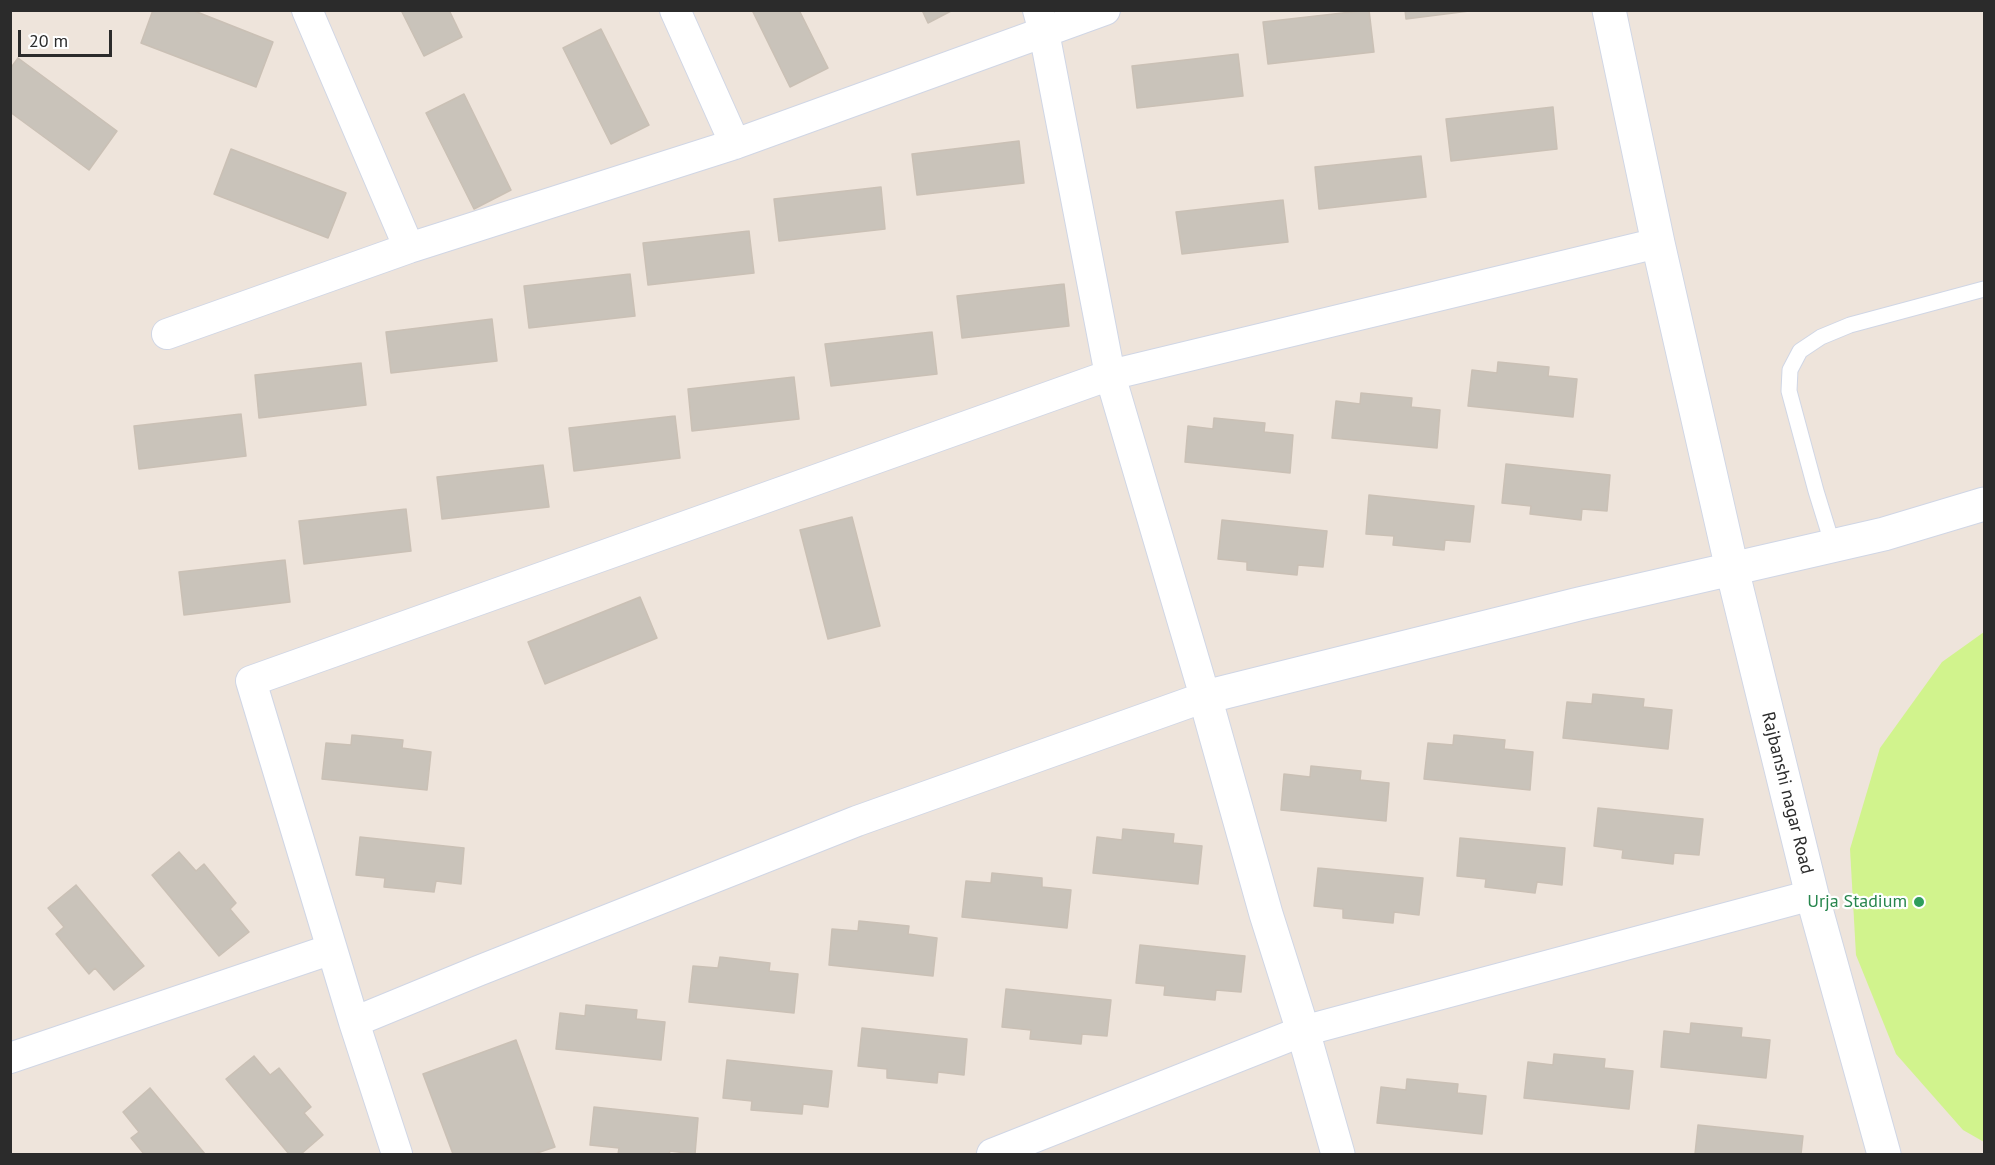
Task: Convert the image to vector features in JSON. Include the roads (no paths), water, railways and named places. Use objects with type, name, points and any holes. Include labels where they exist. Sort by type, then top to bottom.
[{"type":"street","points":[[307,10],[409,248]]},
{"type":"street","points":[[675,10],[735,144]]},
{"type":"street","points":[[167,334],[409,248],[735,144],[1041,21],[1105,10]]},
{"type":"street","name":"Rajbanshi nagar Road","points":[[1609,10],[1658,243],[1732,569],[1812,895],[1884,1155]]},
{"type":"street","points":[[1041,21],[1110,375],[1338,1155]]},
{"type":"street","points":[[397,1155],[354,1022],[251,681],[1110,375],[1658,243]]},
{"type":"street","points":[[354,1022],[857,821],[1204,697],[1568,607],[1884,534],[1984,504]]},
{"type":"street","points":[[992,1155],[1303,1031],[1812,895]]},
{"type":"street","points":[[10,1058],[332,949]]},
{"type":"lane","points":[[1833,546],[1789,391],[1790,369],[1800,351],[1821,337],[1850,325],[1984,289]]},
{"type":"place","name":"Urja Stadium","points":[[1919,902]]}]
